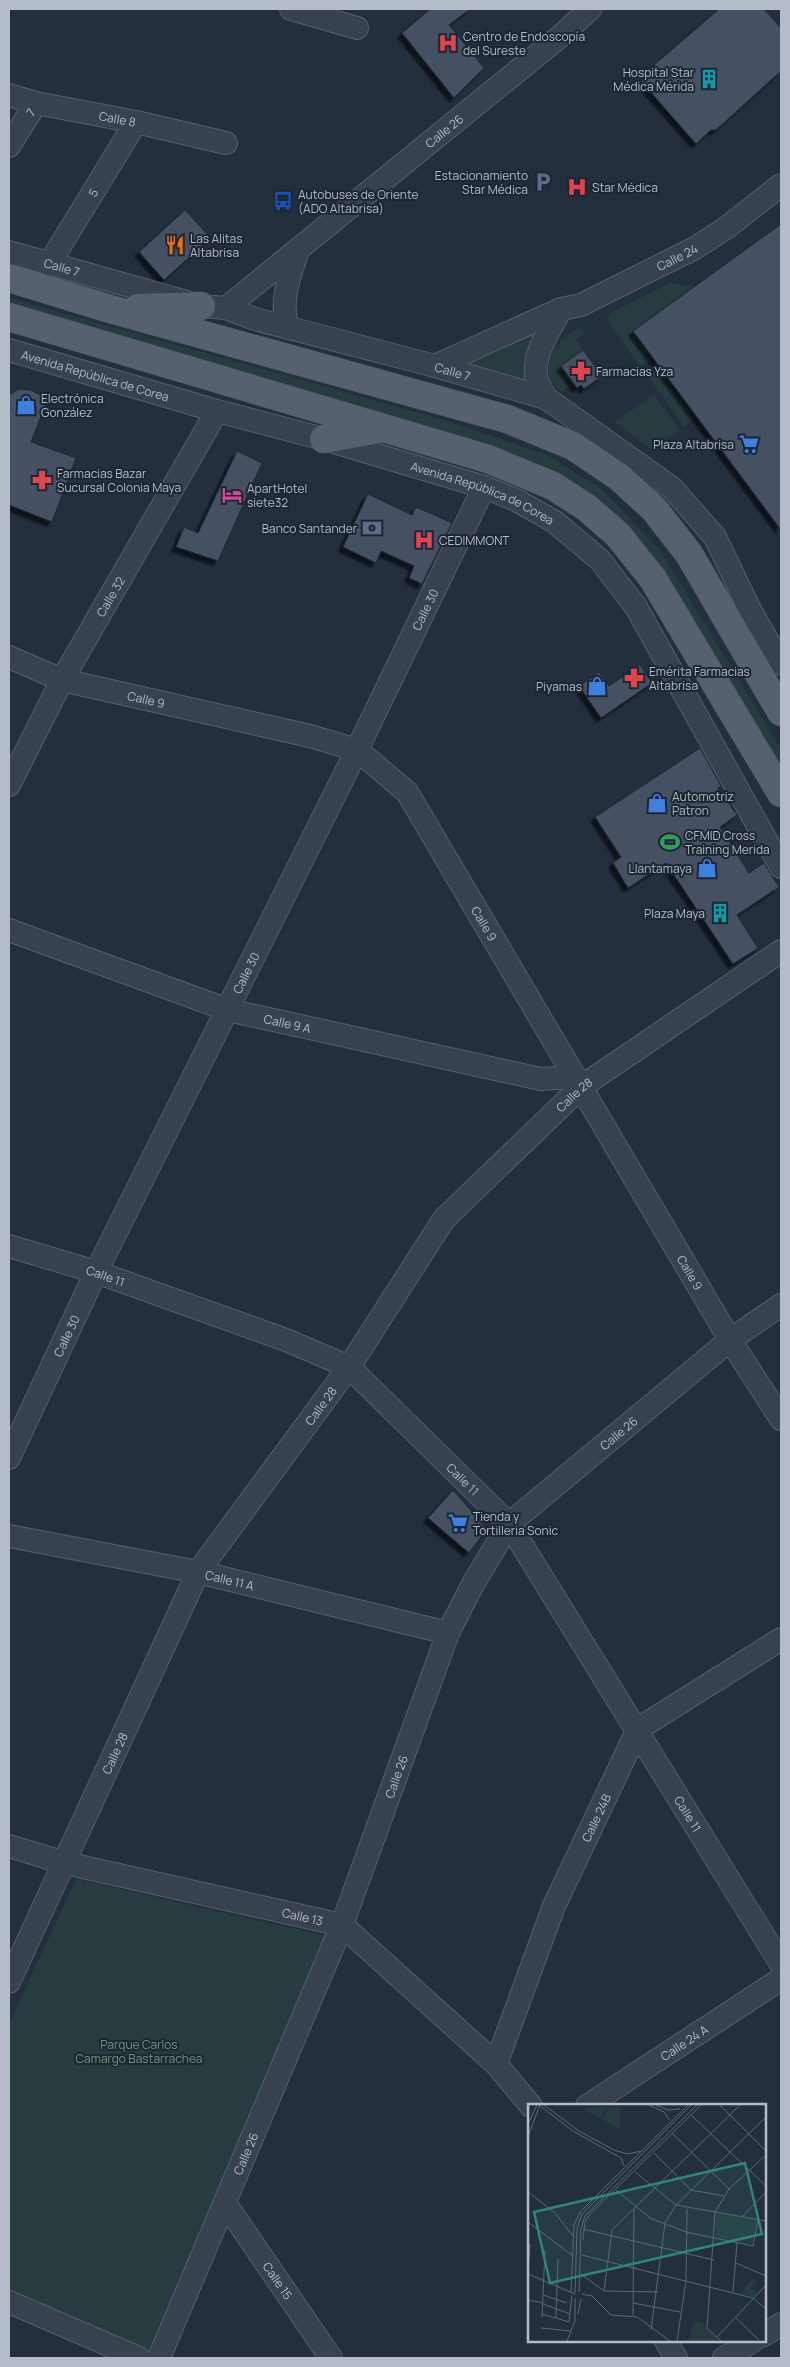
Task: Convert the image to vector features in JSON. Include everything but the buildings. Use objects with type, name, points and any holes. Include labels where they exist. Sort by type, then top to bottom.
[{"type":"main road","points":[[9,278],[110,309],[507,419],[573,446],[619,477],[654,509],[689,554],[781,711]]},
{"type":"main road","points":[[110,309],[213,307]]},
{"type":"main road","points":[[9,317],[488,459],[553,486],[587,508],[618,535],[653,579],[781,793]]},
{"type":"main road","points":[[324,439],[385,428]]},
{"type":"street","points":[[291,9],[357,28]]},
{"type":"street","name":"Calle 26","points":[[213,307],[298,250],[590,9]]},
{"type":"street","name":"Calle 8","points":[[9,95],[36,103],[136,122],[226,143]]},
{"type":"street","name":"7","points":[[9,146],[36,103]]},
{"type":"street","name":"5","points":[[49,264],[136,122]]},
{"type":"street","name":"Calle 24","points":[[435,366],[561,309],[582,305],[695,248],[726,228],[781,185]]},
{"type":"street","points":[[288,328],[284,306],[287,284],[298,250]]},
{"type":"street","name":"Calle 7","points":[[9,252],[435,366],[546,398],[672,488],[715,537],[750,610],[781,664]]},
{"type":"street","points":[[546,398],[537,379],[537,364],[540,352],[561,309]]},
{"type":"street","name":"Avenida República de Corea","points":[[12,354],[324,439],[484,487],[516,500],[555,522],[600,560],[636,607],[781,867]]},
{"type":"street","name":"Calle 32","points":[[9,785],[62,680],[217,411]]},
{"type":"street","name":"Calle 30","points":[[9,1458],[96,1272],[357,750],[484,487]]},
{"type":"street","name":"Calle 9","points":[[9,657],[62,680],[310,736],[357,750],[407,792],[730,1340],[781,1419]]},
{"type":"street","name":"Calle 9 A","points":[[9,930],[228,1010],[541,1079],[578,1082]]},
{"type":"street","name":"Calle 28","points":[[9,1982],[198,1572],[349,1367],[444,1219],[578,1082],[781,951]]},
{"type":"street","name":"Calle 11","points":[[9,1246],[96,1272],[286,1340],[349,1367],[510,1524],[638,1728],[781,1964]]},
{"type":"street","name":"Calle 26","points":[[159,2358],[342,1925],[448,1633],[473,1584],[510,1524],[730,1340],[781,1305]]},
{"type":"street","name":"Calle 11 A","points":[[9,1536],[198,1572],[448,1633]]},
{"type":"street","points":[[638,1728],[781,1639]]},
{"type":"street","name":"Calle 24B","points":[[496,2064],[554,1906],[638,1728]]},
{"type":"street","name":"Calle 13","points":[[9,1846],[65,1863],[342,1925],[496,2064],[529,2104]]},
{"type":"street","name":"Calle 24 A","points":[[590,2104],[781,1979]]},
{"type":"street","name":"Calle 15","points":[[225,2203],[331,2358]]},
{"type":"street","points":[[9,2302],[139,2358]]},
{"type":"street","points":[[765,2334],[781,2324]]},
{"type":"street","points":[[667,2342],[676,2358]]},
{"type":"street","points":[[724,2358],[751,2342]]},
{"type":"green space","points":[[670,283],[695,287],[633,331],[653,358],[640,367],[608,321],[610,313]]},
{"type":"green space","points":[[9,298],[441,419],[545,454],[600,488],[660,550],[781,749],[781,776],[592,503],[9,309]]},
{"type":"green space","points":[[581,327],[585,334],[576,339],[583,350],[561,366],[574,384],[562,391],[552,382],[549,368],[551,355],[561,341]]},
{"type":"green space","points":[[537,328],[528,382],[458,362]]},
{"type":"green space","points":[[654,364],[694,419],[684,427],[644,371]]},
{"type":"green space","points":[[654,395],[680,430],[651,449],[615,422]]},
{"type":"green space","name":"Parque Carlos Camargo Bastarrachea","points":[[76,1879],[327,1936],[153,2354],[9,2290],[9,2024]]},
{"type":"place","name":"Centro de Endoscopía del Sureste","points":[[448,43]]},
{"type":"place","name":"Hospital Star Médica Mérida","points":[[709,79]]},
{"type":"place","name":"Estacionamiento Star Médica","points":[[543,182]]},
{"type":"place","name":"Star Médica","points":[[577,187]]},
{"type":"place","name":"Autobuses de Oriente (ADO Altabrisa)","points":[[283,201]]},
{"type":"place","name":"Las Alitas Altabrisa","points":[[175,245]]},
{"type":"place","name":"Farmacias Yza","points":[[581,371]]},
{"type":"place","name":"Electrónica González","points":[[26,405]]},
{"type":"place","name":"Plaza Altabrisa","points":[[749,444]]},
{"type":"place","name":"Farmacias Bazar Sucursal Colonia Maya","points":[[42,480]]},
{"type":"place","name":"ApartHotel siete32","points":[[232,495]]},
{"type":"place","name":"Banco Santander","points":[[372,528]]},
{"type":"place","name":"CEDIMMONT","points":[[424,540]]},
{"type":"place","name":"Emérita Farmacias Altabrisa","points":[[634,678]]},
{"type":"place","name":"Piyamas","points":[[597,686]]},
{"type":"place","name":"Automotriz Patron","points":[[657,803]]},
{"type":"place","name":"CFMID Cross Training Merida","points":[[670,842]]},
{"type":"place","name":"Llantamaya","points":[[707,868]]},
{"type":"place","name":"Plaza Maya","points":[[720,913]]},
{"type":"place","name":"Tienda y Tortilleria Sonic","points":[[458,1523]]}]
